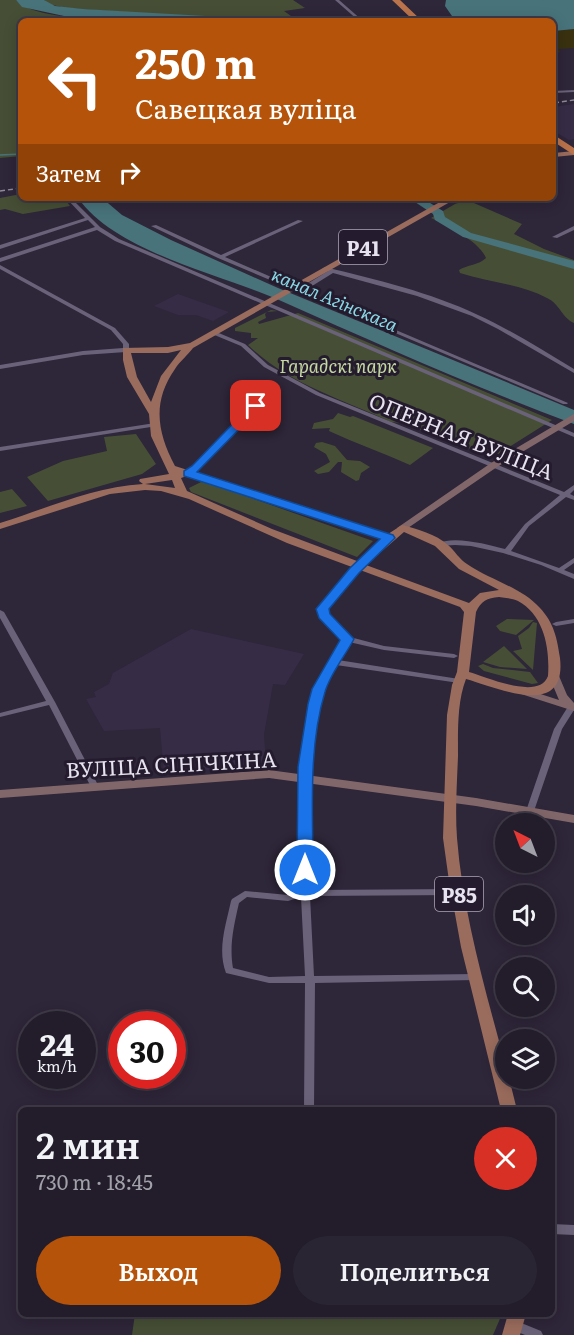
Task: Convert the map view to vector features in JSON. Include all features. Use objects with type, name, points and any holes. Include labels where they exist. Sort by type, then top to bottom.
[{"type":"highway","points":[[396,0],[415,18]]},
{"type":"highway","points":[[561,144],[574,153]]},
{"type":"main road","points":[[556,155],[574,153]]},
{"type":"main road","name":"Р41","points":[[154,420],[159,388],[176,358],[193,345],[448,201]]},
{"type":"main road","name":"Р41","points":[[126,350],[168,350],[193,345]]},
{"type":"main road","points":[[126,350],[128,368],[154,420],[157,438],[181,490]]},
{"type":"main road","points":[[168,350],[174,353],[176,358]]},
{"type":"main road","points":[[136,387],[159,388]]},
{"type":"main road","points":[[0,526],[142,484],[160,484],[172,468]]},
{"type":"main road","points":[[142,484],[162,471],[172,468],[389,538]]},
{"type":"main road","points":[[181,490],[192,480],[209,479]]},
{"type":"main road","points":[[142,484],[181,490],[268,531],[456,601],[469,611],[475,599],[488,594],[509,594],[521,597]]},
{"type":"main road","points":[[358,566],[402,528],[439,544],[461,566],[521,597],[539,612],[547,623],[553,647],[554,676],[541,691],[525,692],[461,677]]},
{"type":"main road","name":"Р85","points":[[469,611],[452,732],[451,846],[476,977],[508,1107]]},
{"type":"street","points":[[337,0],[358,18]]},
{"type":"street","points":[[556,92],[574,91]]},
{"type":"street","points":[[71,201],[87,219],[117,240],[574,435]]},
{"type":"street","points":[[0,247],[87,219]]},
{"type":"street","points":[[220,257],[300,221]]},
{"type":"street","points":[[154,226],[220,257],[564,403]]},
{"type":"street","points":[[0,260],[98,228]]},
{"type":"street","points":[[555,237],[574,228]]},
{"type":"street","points":[[0,267],[113,329],[123,338],[126,350],[83,353],[0,367]]},
{"type":"street","points":[[301,290],[328,270],[387,284],[448,304],[489,322],[574,371]]},
{"type":"street","name":"ОПЕРНАЯ ВУЛІЦА","points":[[214,333],[243,345],[266,366],[318,394],[574,498]]},
{"type":"street","points":[[188,473],[196,468],[256,406]]},
{"type":"street","points":[[402,528],[494,465],[574,417]]},
{"type":"street","points":[[0,449],[154,420]]},
{"type":"street","points":[[506,552],[527,525],[574,487]]},
{"type":"street","points":[[439,544],[463,543],[506,552],[574,577]]},
{"type":"street","points":[[560,570],[574,560]]},
{"type":"street","points":[[358,566],[322,609],[323,615],[346,642],[454,656]]},
{"type":"street","points":[[0,612],[51,702],[95,787]]},
{"type":"street","points":[[556,624],[574,621]]},
{"type":"street","points":[[309,1107],[310,981],[305,893],[305,777],[318,689],[346,642]]},
{"type":"street","points":[[334,662],[461,677]]},
{"type":"street","points":[[554,676],[562,696],[573,708]]},
{"type":"street","points":[[525,692],[573,708]]},
{"type":"street","points":[[0,715],[51,702]]},
{"type":"street","points":[[530,811],[558,729],[573,708]]},
{"type":"street","name":"ВУЛІЦА СІНІЧКІНА","points":[[0,794],[269,774],[450,798],[530,811],[574,821]]},
{"type":"street","points":[[458,892],[305,893],[288,898],[245,894],[235,901],[225,947],[229,971],[269,980],[310,981],[476,977]]},
{"type":"street","points":[[555,1229],[574,1230]]},
{"type":"street","points":[[514,1325],[537,1335]]},
{"type":"shaded area","points":[[16,0],[44,0],[55,6],[83,9],[228,18],[90,18],[64,16],[22,7]]},
{"type":"shaded area","points":[[446,0],[574,0],[574,29],[556,31],[556,18],[452,18],[445,6]]},
{"type":"shaded area","points":[[574,104],[574,139],[569,140],[556,132],[556,107]]},
{"type":"shaded area","points":[[81,201],[106,201],[122,215],[171,240],[278,288],[574,410],[574,424],[462,380],[255,290],[171,260],[117,233],[95,217]]},
{"type":"shaded area","points":[[178,294],[229,312],[213,321],[196,315],[178,315],[154,306]]},
{"type":"shaded area","points":[[191,629],[304,654],[285,685],[273,684],[264,734],[266,766],[164,773],[160,728],[104,731],[86,699],[96,697],[94,692],[109,684],[113,673]]},
{"type":"green space","points":[[0,0],[16,0],[37,11],[86,18],[18,18],[18,156],[0,158]]},
{"type":"green space","points":[[44,0],[293,0],[305,8],[284,11],[294,18],[228,18],[66,8],[48,4]]},
{"type":"green space","points":[[18,195],[18,201],[66,201],[70,206],[23,214],[5,209],[0,210],[0,198]]},
{"type":"green space","points":[[469,201],[522,224],[514,234],[544,249],[574,260],[574,323],[551,301],[537,293],[460,273],[459,270],[486,258],[470,240],[431,218],[455,204]]},
{"type":"green space","name":"Гарадскі парк","points":[[267,312],[266,318],[258,322],[259,324],[298,313],[552,420],[495,456],[486,455],[402,423],[391,422],[316,389],[280,370],[248,345],[258,338],[251,338],[251,333],[235,331],[235,328]]},
{"type":"green space","points":[[338,413],[353,416],[433,448],[410,465],[329,431],[330,428],[312,429],[314,423],[333,419]]},
{"type":"green space","points":[[136,434],[156,464],[142,474],[48,501],[27,477],[63,461],[107,451],[104,437]]},
{"type":"green space","points":[[322,442],[335,446],[347,460],[360,461],[370,467],[361,473],[359,480],[356,481],[341,472],[342,462],[338,462],[329,472],[318,474],[314,471],[330,462],[326,454],[314,447],[316,443]]},
{"type":"green space","points":[[203,481],[373,541],[357,557],[191,492],[189,488]]},
{"type":"green space","points":[[12,489],[27,506],[0,513],[0,492]]},
{"type":"green space","points":[[507,619],[534,620],[516,635],[500,631],[496,626]]},
{"type":"green space","points":[[533,622],[537,623],[533,670],[513,651],[522,649],[518,636]]},
{"type":"green space","points":[[504,646],[527,669],[500,667],[483,662]]},
{"type":"green space","points":[[483,664],[493,668],[530,672],[538,683],[532,684],[484,671],[478,666]]},
{"type":"green space","points":[[135,1317],[501,1317],[493,1335],[132,1335]]},
{"type":"sand","points":[[574,29],[574,48],[558,49],[560,52],[556,53],[556,31]]},
{"type":"waterway","points":[[0,155],[18,154]]},
{"type":"waterway","points":[[419,201],[439,213],[439,218],[467,235],[574,265]]},
{"type":"railway","points":[[556,103],[574,100]]},
{"type":"railway","points":[[0,191],[18,188]]},
{"type":"route","points":[[256,406],[196,468],[188,473],[389,538],[354,570],[322,609],[323,615],[347,639],[318,689],[315,704],[305,767],[305,870]]},
{"type":"water label","name":"канал Агінскага","points":[[335,299]]}]
